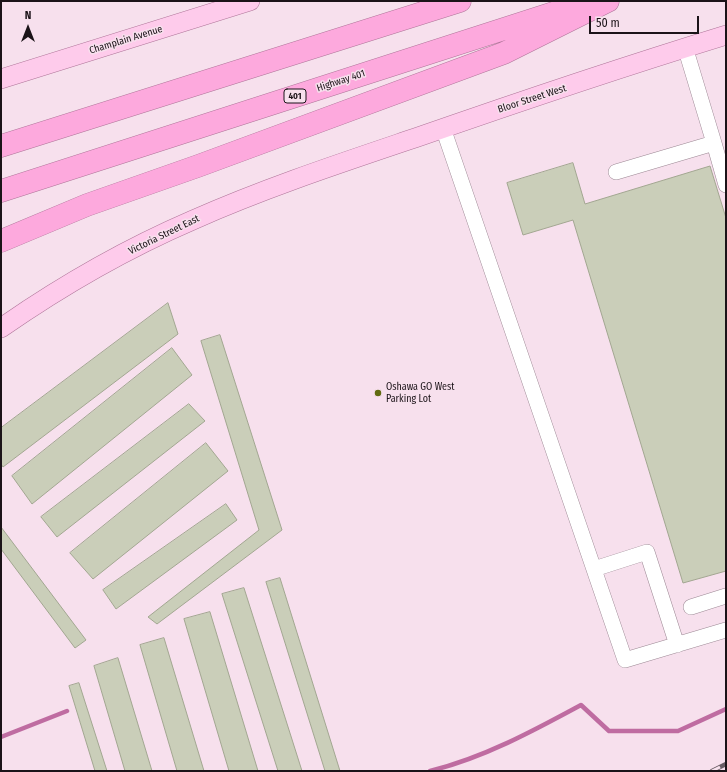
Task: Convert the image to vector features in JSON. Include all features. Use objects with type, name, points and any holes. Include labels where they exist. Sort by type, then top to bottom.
[{"type":"highway","points":[[1,146],[460,1]]},
{"type":"highway","name":"Highway 401","points":[[1,191],[589,1]]},
{"type":"highway","points":[[1,241],[88,205],[504,53],[608,1]]},
{"type":"main road","name":"Champlain Avenue","points":[[1,79],[250,1]]},
{"type":"main road","name":"Bloor Street West","points":[[339,164],[443,128],[726,35]]},
{"type":"main road","name":"Victoria Street East","points":[[1,328],[40,302],[93,271],[153,239],[193,220],[339,164]]},
{"type":"lane","points":[[685,48],[726,185]]},
{"type":"lane","points":[[443,128],[625,660],[726,630]]},
{"type":"lane","points":[[616,172],[714,143]]},
{"type":"lane","points":[[594,569],[647,552],[677,645]]},
{"type":"lane","points":[[691,607],[726,596]]},
{"type":"building","points":[[573,163],[585,204],[710,166],[726,218],[726,571],[683,583],[573,220],[523,235],[507,183]]},
{"type":"building","points":[[168,303],[178,334],[3,467],[1,464],[1,428]]},
{"type":"building","points":[[220,335],[282,530],[157,624],[148,617],[259,530],[201,341]]},
{"type":"building","points":[[172,348],[192,375],[32,504],[12,476]]},
{"type":"building","points":[[189,404],[205,421],[57,537],[41,517]]},
{"type":"building","points":[[206,443],[228,471],[93,579],[70,553]]},
{"type":"building","points":[[226,504],[237,520],[116,609],[103,590]]},
{"type":"building","points":[[1,527],[86,640],[75,648],[1,549]]},
{"type":"building","points":[[280,578],[340,771],[325,771],[266,582]]},
{"type":"building","points":[[244,588],[302,771],[278,771],[222,594]]},
{"type":"building","points":[[210,612],[258,771],[229,771],[184,619]]},
{"type":"building","points":[[164,638],[204,771],[177,771],[140,645]]},
{"type":"building","points":[[118,658],[152,771],[125,771],[94,666]]},
{"type":"building","points":[[79,683],[107,771],[95,771],[69,686]]},
{"type":"waterway","points":[[430,771],[469,759],[507,743],[581,705],[609,731],[678,731],[726,709]]},
{"type":"waterway","points":[[1,737],[67,711]]},
{"type":"railway","points":[[712,771],[726,764]]},
{"type":"place","name":"Oshawa GO West Parking Lot","points":[[378,393]]}]
